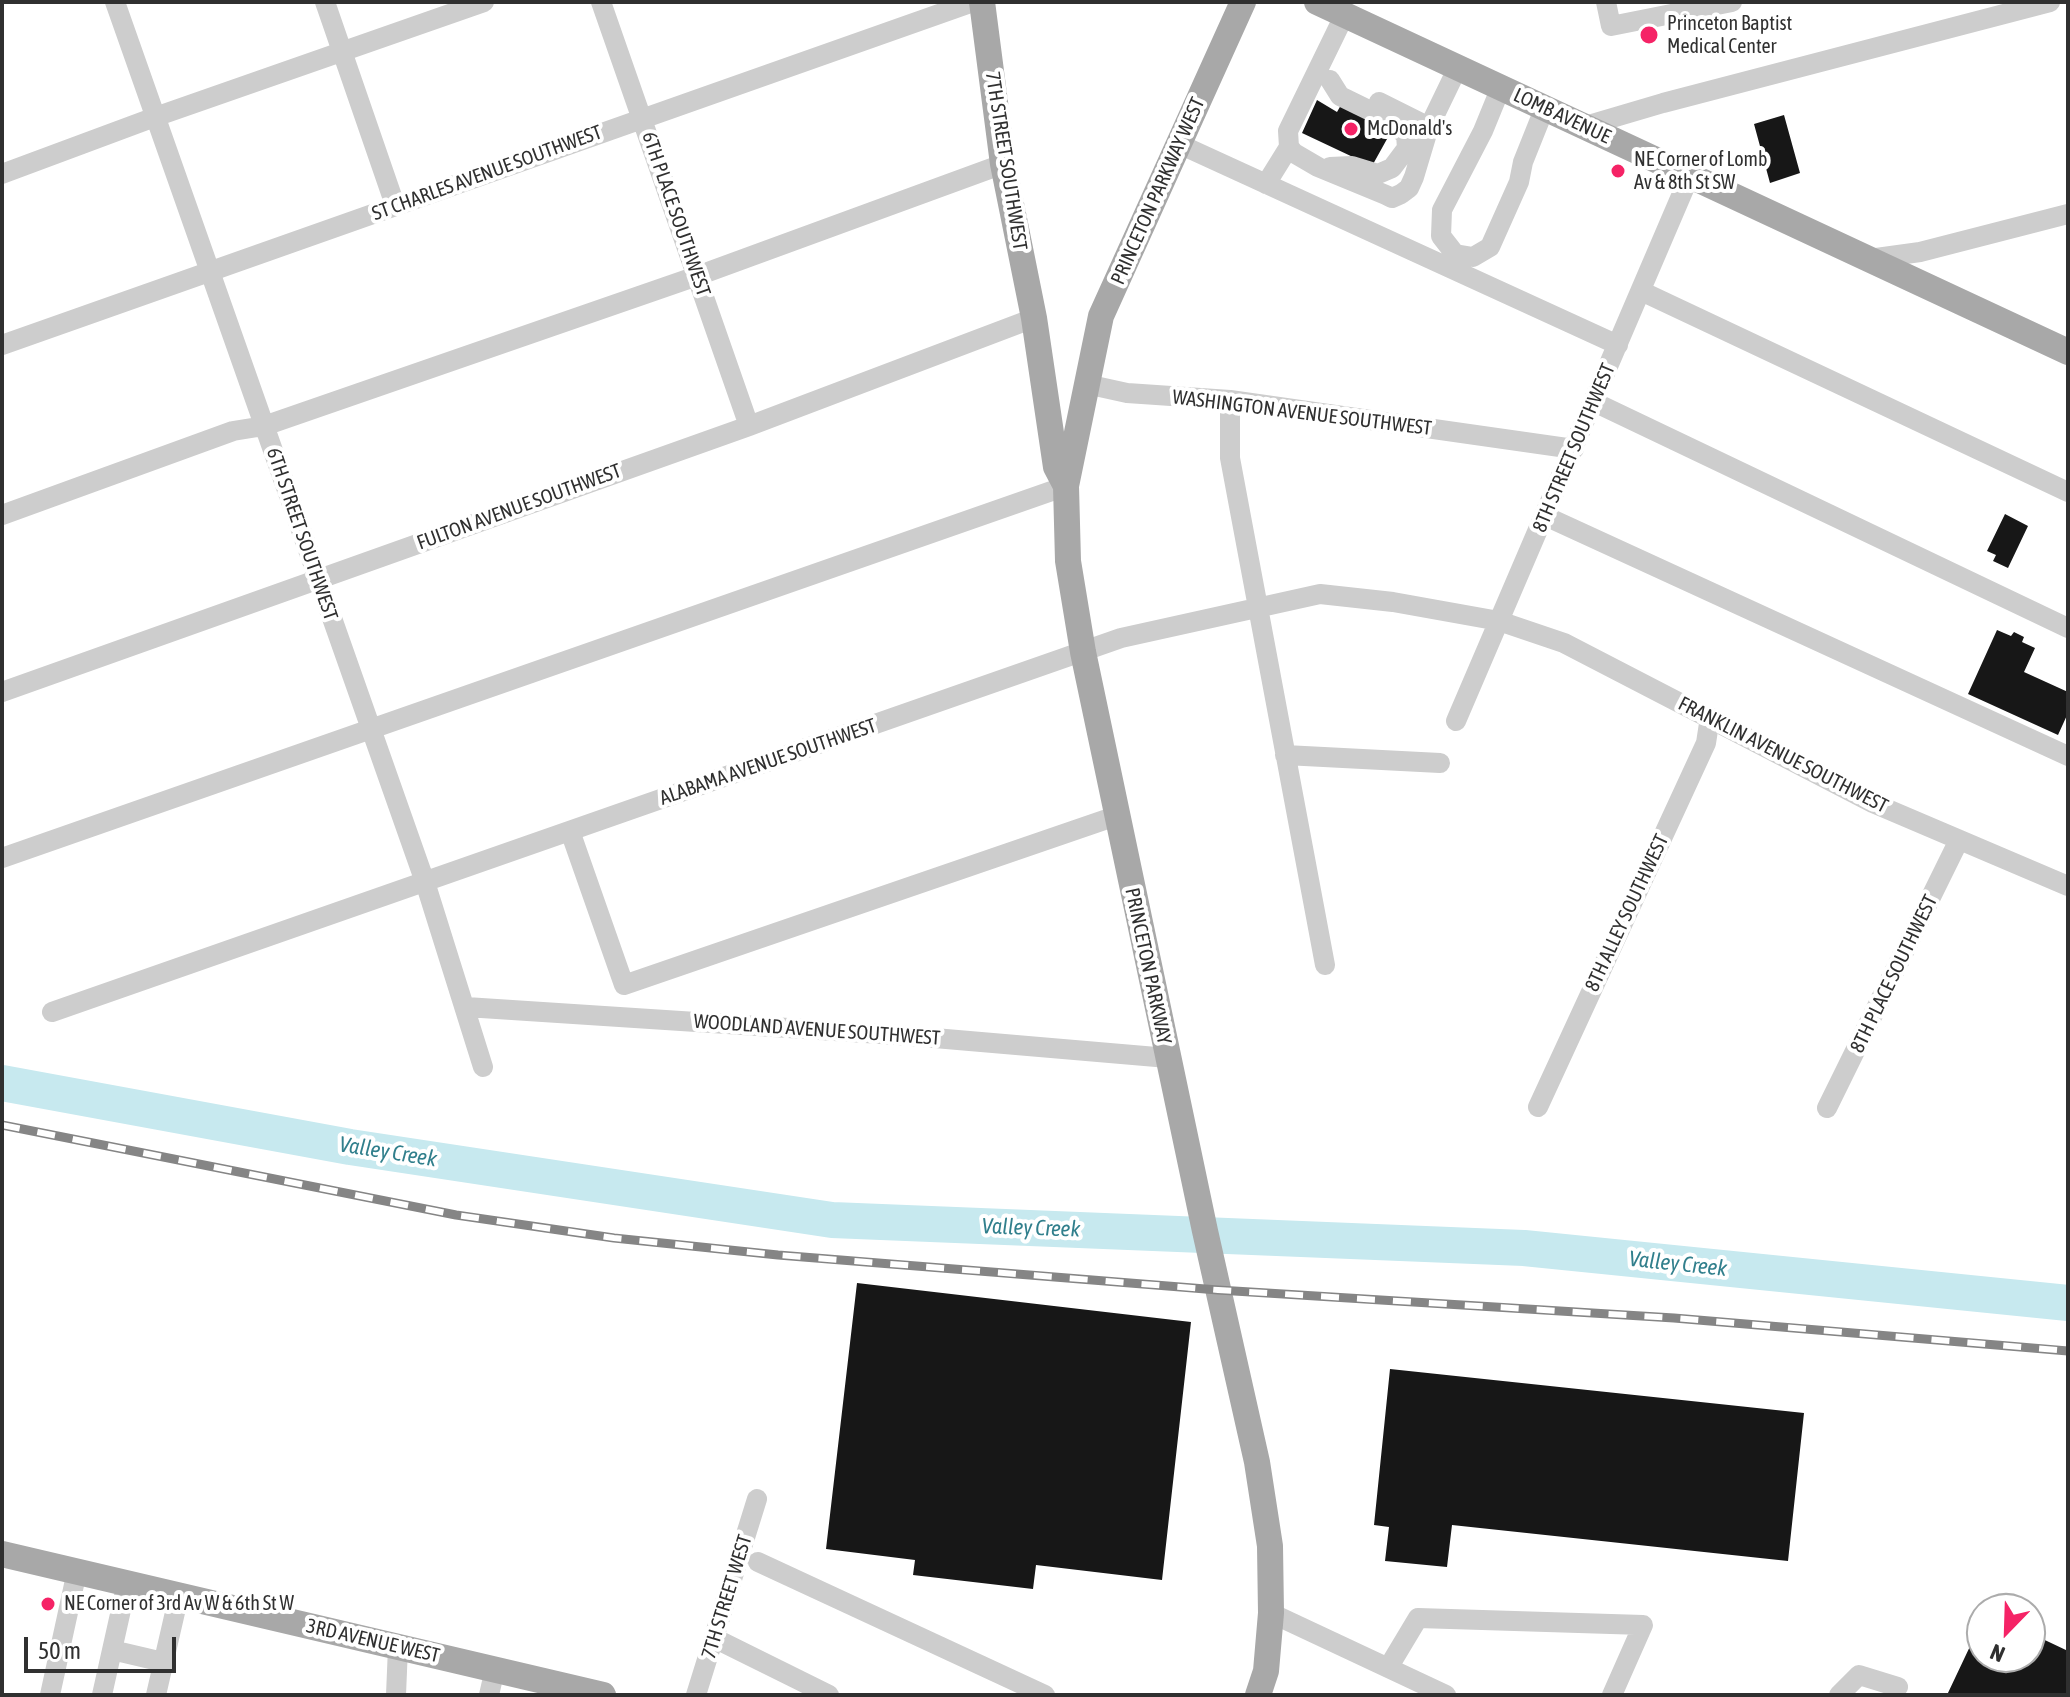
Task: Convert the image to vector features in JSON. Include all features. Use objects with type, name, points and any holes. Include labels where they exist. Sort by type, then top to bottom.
[{"type":"main road","name":"7TH STREET SOUTHWEST","points":[[982,2],[1003,164],[1034,318]]},
{"type":"main road","name":"PRINCETON PARKWAY WEST","points":[[1086,384],[1101,316],[1243,2]]},
{"type":"main road","name":"LOMB AVENUE","points":[[1317,2],[2068,352]]},
{"type":"main road","name":"PRINCETON PARKWAY","points":[[1034,318],[1056,467],[1066,486],[1068,561],[1083,652],[1257,1462],[1270,1546],[1271,1613],[1266,1671],[1258,1695]]},
{"type":"main road","points":[[1066,486],[1086,384]]},
{"type":"main road","name":"3RD AVENUE WEST","points":[[2,1554],[398,1647],[492,1682],[603,1695]]},
{"type":"street","name":"6TH STREET SOUTHWEST","points":[[115,2],[425,882],[483,1067]]},
{"type":"street","points":[[325,2],[395,205]]},
{"type":"street","points":[[2,174],[484,2]]},
{"type":"street","name":"6TH PLACE SOUTHWEST","points":[[601,2],[749,426]]},
{"type":"street","name":"ST CHARLES AVENUE SOUTHWEST","points":[[2,345],[973,2]]},
{"type":"street","points":[[1606,2],[1611,26],[1732,2]]},
{"type":"street","points":[[1585,126],[2022,6],[2050,2]]},
{"type":"street","points":[[1266,184],[1289,147],[1288,131],[1324,77],[1345,14]]},
{"type":"street","points":[[1289,147],[1318,167],[1397,197],[1409,188],[1429,127],[1458,67]]},
{"type":"street","points":[[1324,77],[1429,127]]},
{"type":"street","points":[[1318,167],[1352,166],[1378,174],[1392,168],[1407,148],[1406,135],[1387,119],[1340,96],[1324,77]]},
{"type":"street","points":[[1501,87],[1483,131],[1442,210],[1441,236],[1455,254],[1473,257],[1490,247],[1519,182],[1523,162],[1545,107]]},
{"type":"street","points":[[1179,144],[1618,345]]},
{"type":"street","points":[[2,515],[233,431],[264,426],[697,276],[1003,164]]},
{"type":"street","name":"8TH STREET SOUTHWEST","points":[[1456,721],[1690,175]]},
{"type":"street","points":[[1869,259],[1920,252],[2068,214]]},
{"type":"street","points":[[1641,291],[2068,492]]},
{"type":"street","name":"FULTON AVENUE SOUTHWEST","points":[[2,692],[749,426],[1034,318]]},
{"type":"street","name":"WASHINGTON AVENUE SOUTHWEST","points":[[1086,384],[1127,393],[1230,400],[1574,449]]},
{"type":"street","points":[[1230,400],[1230,458],[1325,965]]},
{"type":"street","points":[[1594,402],[2068,628]]},
{"type":"street","points":[[2,858],[1066,486]]},
{"type":"street","points":[[1545,516],[2068,756]]},
{"type":"street","name":"ALABAMA AVENUE SOUTHWEST","points":[[52,1012],[1121,638],[1320,594],[1393,602],[1499,621]]},
{"type":"street","name":"FRANKLIN AVENUE SOUTHWEST","points":[[1499,621],[1564,643],[1873,803],[2068,886]]},
{"type":"street","name":"8TH ALLEY SOUTHWEST","points":[[1538,1107],[1706,743],[1710,717]]},
{"type":"street","points":[[1285,755],[1440,763]]},
{"type":"street","points":[[570,831],[624,985],[1116,816]]},
{"type":"street","name":"8TH PLACE SOUTHWEST","points":[[1827,1108],[1959,840]]},
{"type":"street","name":"WOODLAND AVENUE SOUTHWEST","points":[[466,1007],[911,1036],[1168,1058]]},
{"type":"street","name":"7TH STREET WEST","points":[[696,1695],[757,1499]]},
{"type":"street","points":[[758,1562],[1045,1695]]},
{"type":"street","points":[[50,1695],[77,1571]]},
{"type":"street","points":[[102,1695],[127,1583]]},
{"type":"street","points":[[156,1695],[179,1595]]},
{"type":"street","points":[[1271,1613],[1446,1695]]},
{"type":"street","points":[[1388,1668],[1418,1618],[1643,1625],[1612,1695]]},
{"type":"street","points":[[714,1638],[829,1695]]},
{"type":"street","points":[[396,1695],[398,1647]]},
{"type":"street","points":[[112,1650],[163,1662]]},
{"type":"street","points":[[1839,1695],[1859,1675],[1898,1687]]},
{"type":"building","points":[[1317,100],[1337,112],[1341,105],[1392,130],[1372,166],[1302,133]]},
{"type":"building","points":[[1784,115],[1800,173],[1770,183],[1754,124]]},
{"type":"building","points":[[2005,514],[2028,526],[2008,568],[1993,561],[1996,555],[1987,551]]},
{"type":"building","points":[[1997,630],[2011,636],[2014,632],[2024,637],[2022,642],[2035,648],[2024,672],[2068,692],[2068,713],[2058,735],[1968,694]]},
{"type":"building","points":[[857,1283],[1191,1322],[1162,1580],[1036,1565],[1033,1589],[913,1575],[915,1560],[826,1549]]},
{"type":"building","points":[[1390,1369],[1804,1413],[1788,1561],[1452,1525],[1447,1567],[1385,1561],[1389,1527],[1374,1525]]},
{"type":"building","points":[[2046,1641],[2068,1651],[2068,1695],[1947,1695],[1966,1655],[1966,1673],[2046,1673]]},
{"type":"waterway","name":"Valley Creek","points":[[2,1083],[350,1147],[832,1220],[1524,1248],[2068,1303]]},
{"type":"railway","points":[[2,1125],[456,1215],[614,1238],[778,1255],[1218,1290],[1674,1318],[2068,1351]]},
{"type":"place","name":"Princeton Baptist Medical Center","points":[[1649,35]]},
{"type":"place","name":"McDonald's","points":[[1351,129]]},
{"type":"place","name":"NE Corner of Lomb Av & 8th St SW","points":[[1618,171]]},
{"type":"place","name":"NE Corner of 3rd Av W & 6th St W","points":[[48,1604]]}]
